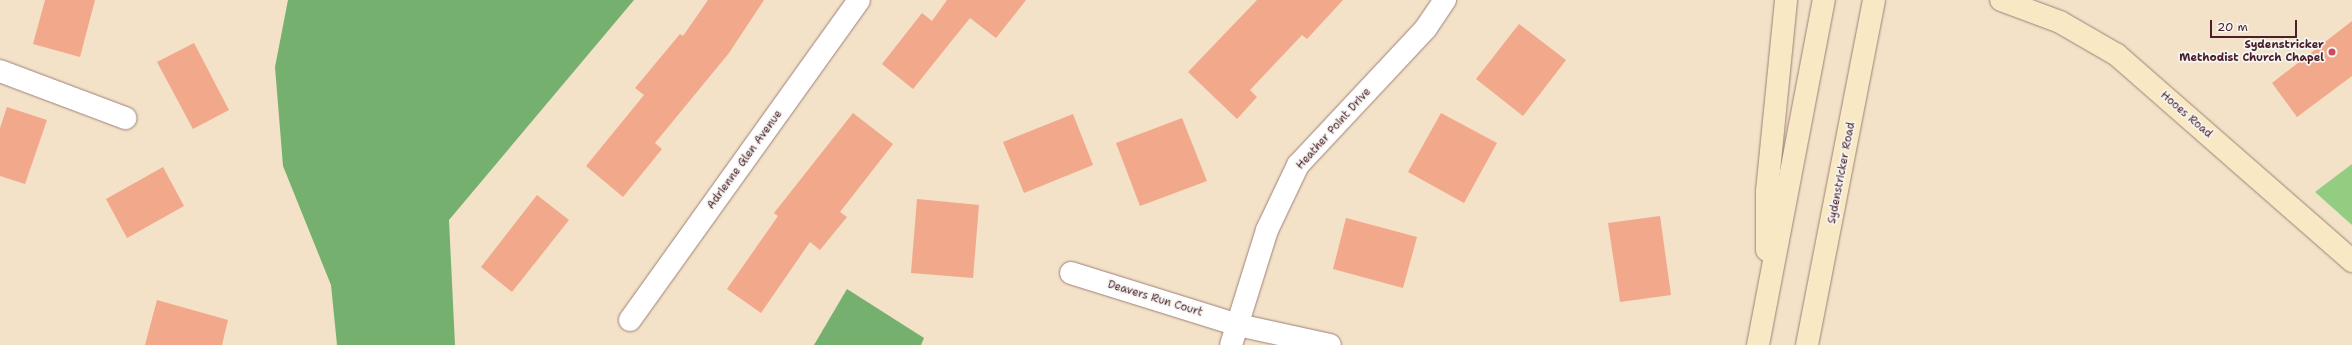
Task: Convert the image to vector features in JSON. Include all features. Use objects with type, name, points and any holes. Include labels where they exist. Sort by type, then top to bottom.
[{"type":"main road","points":[[1767,307],[1767,191],[1786,0]]},
{"type":"main road","points":[[1758,345],[1767,307],[1824,0]]},
{"type":"main road","name":"Sydenstricker Road","points":[[1807,345],[1874,0]]},
{"type":"main road","name":"Hooes Road","points":[[2001,0],[2065,25],[2117,55],[2352,262]]},
{"type":"street","name":"Adrienne Glen Avenue","points":[[630,320],[859,0]]},
{"type":"street","name":"Heather Point Drive","points":[[1235,335],[1267,230],[1298,165],[1426,28],[1446,0]]},
{"type":"street","points":[[0,71],[125,118]]},
{"type":"street","name":"Deavers Run Court","points":[[1071,273],[1235,335],[1330,345]]},
{"type":"green space","points":[[288,0],[634,0],[449,220],[455,345],[337,345],[331,285],[283,166],[275,67]]},
{"type":"green space","points":[[2352,164],[2352,225],[2315,192]]},
{"type":"green space","points":[[847,289],[924,338],[921,345],[814,345]]},
{"type":"building","points":[[45,0],[95,0],[80,57],[33,44]]},
{"type":"building","points":[[708,0],[764,0],[729,53],[655,143],[662,149],[623,197],[586,166],[644,95],[635,88],[680,34],[683,36]]},
{"type":"building","points":[[947,0],[1026,0],[996,38],[970,18],[913,89],[882,64],[922,13],[932,21]]},
{"type":"building","points":[[1257,0],[1343,0],[1307,39],[1302,35],[1250,90],[1257,97],[1237,119],[1188,72]]},
{"type":"building","name":"Sydenstricker Methodist Church Chapel","points":[[2352,21],[2352,76],[2297,117],[2272,83]]},
{"type":"building","points":[[1519,24],[1566,60],[1523,116],[1476,79]]},
{"type":"building","points":[[194,43],[229,110],[193,129],[157,62]]},
{"type":"building","points":[[7,107],[47,120],[25,184],[0,176],[0,128]]},
{"type":"building","points":[[853,113],[893,144],[840,212],[847,217],[820,250],[810,242],[761,313],[727,289],[778,216],[774,213]]},
{"type":"building","points":[[1441,113],[1497,143],[1464,203],[1408,172]]},
{"type":"building","points":[[1073,114],[1093,165],[1024,193],[1003,142]]},
{"type":"building","points":[[1182,118],[1207,181],[1140,206],[1116,143]]},
{"type":"building","points":[[163,167],[184,206],[127,238],[106,199]]},
{"type":"building","points":[[537,195],[569,220],[512,292],[481,267]]},
{"type":"building","points":[[917,199],[979,205],[973,278],[911,273]]},
{"type":"building","points":[[1660,216],[1671,295],[1620,302],[1608,223]]},
{"type":"building","points":[[1346,218],[1417,237],[1403,288],[1333,269]]},
{"type":"building","points":[[157,300],[228,320],[222,345],[145,345]]},
{"type":"place","name":"Sydenstricker Methodist Church Chapel","points":[[2332,52]]}]
